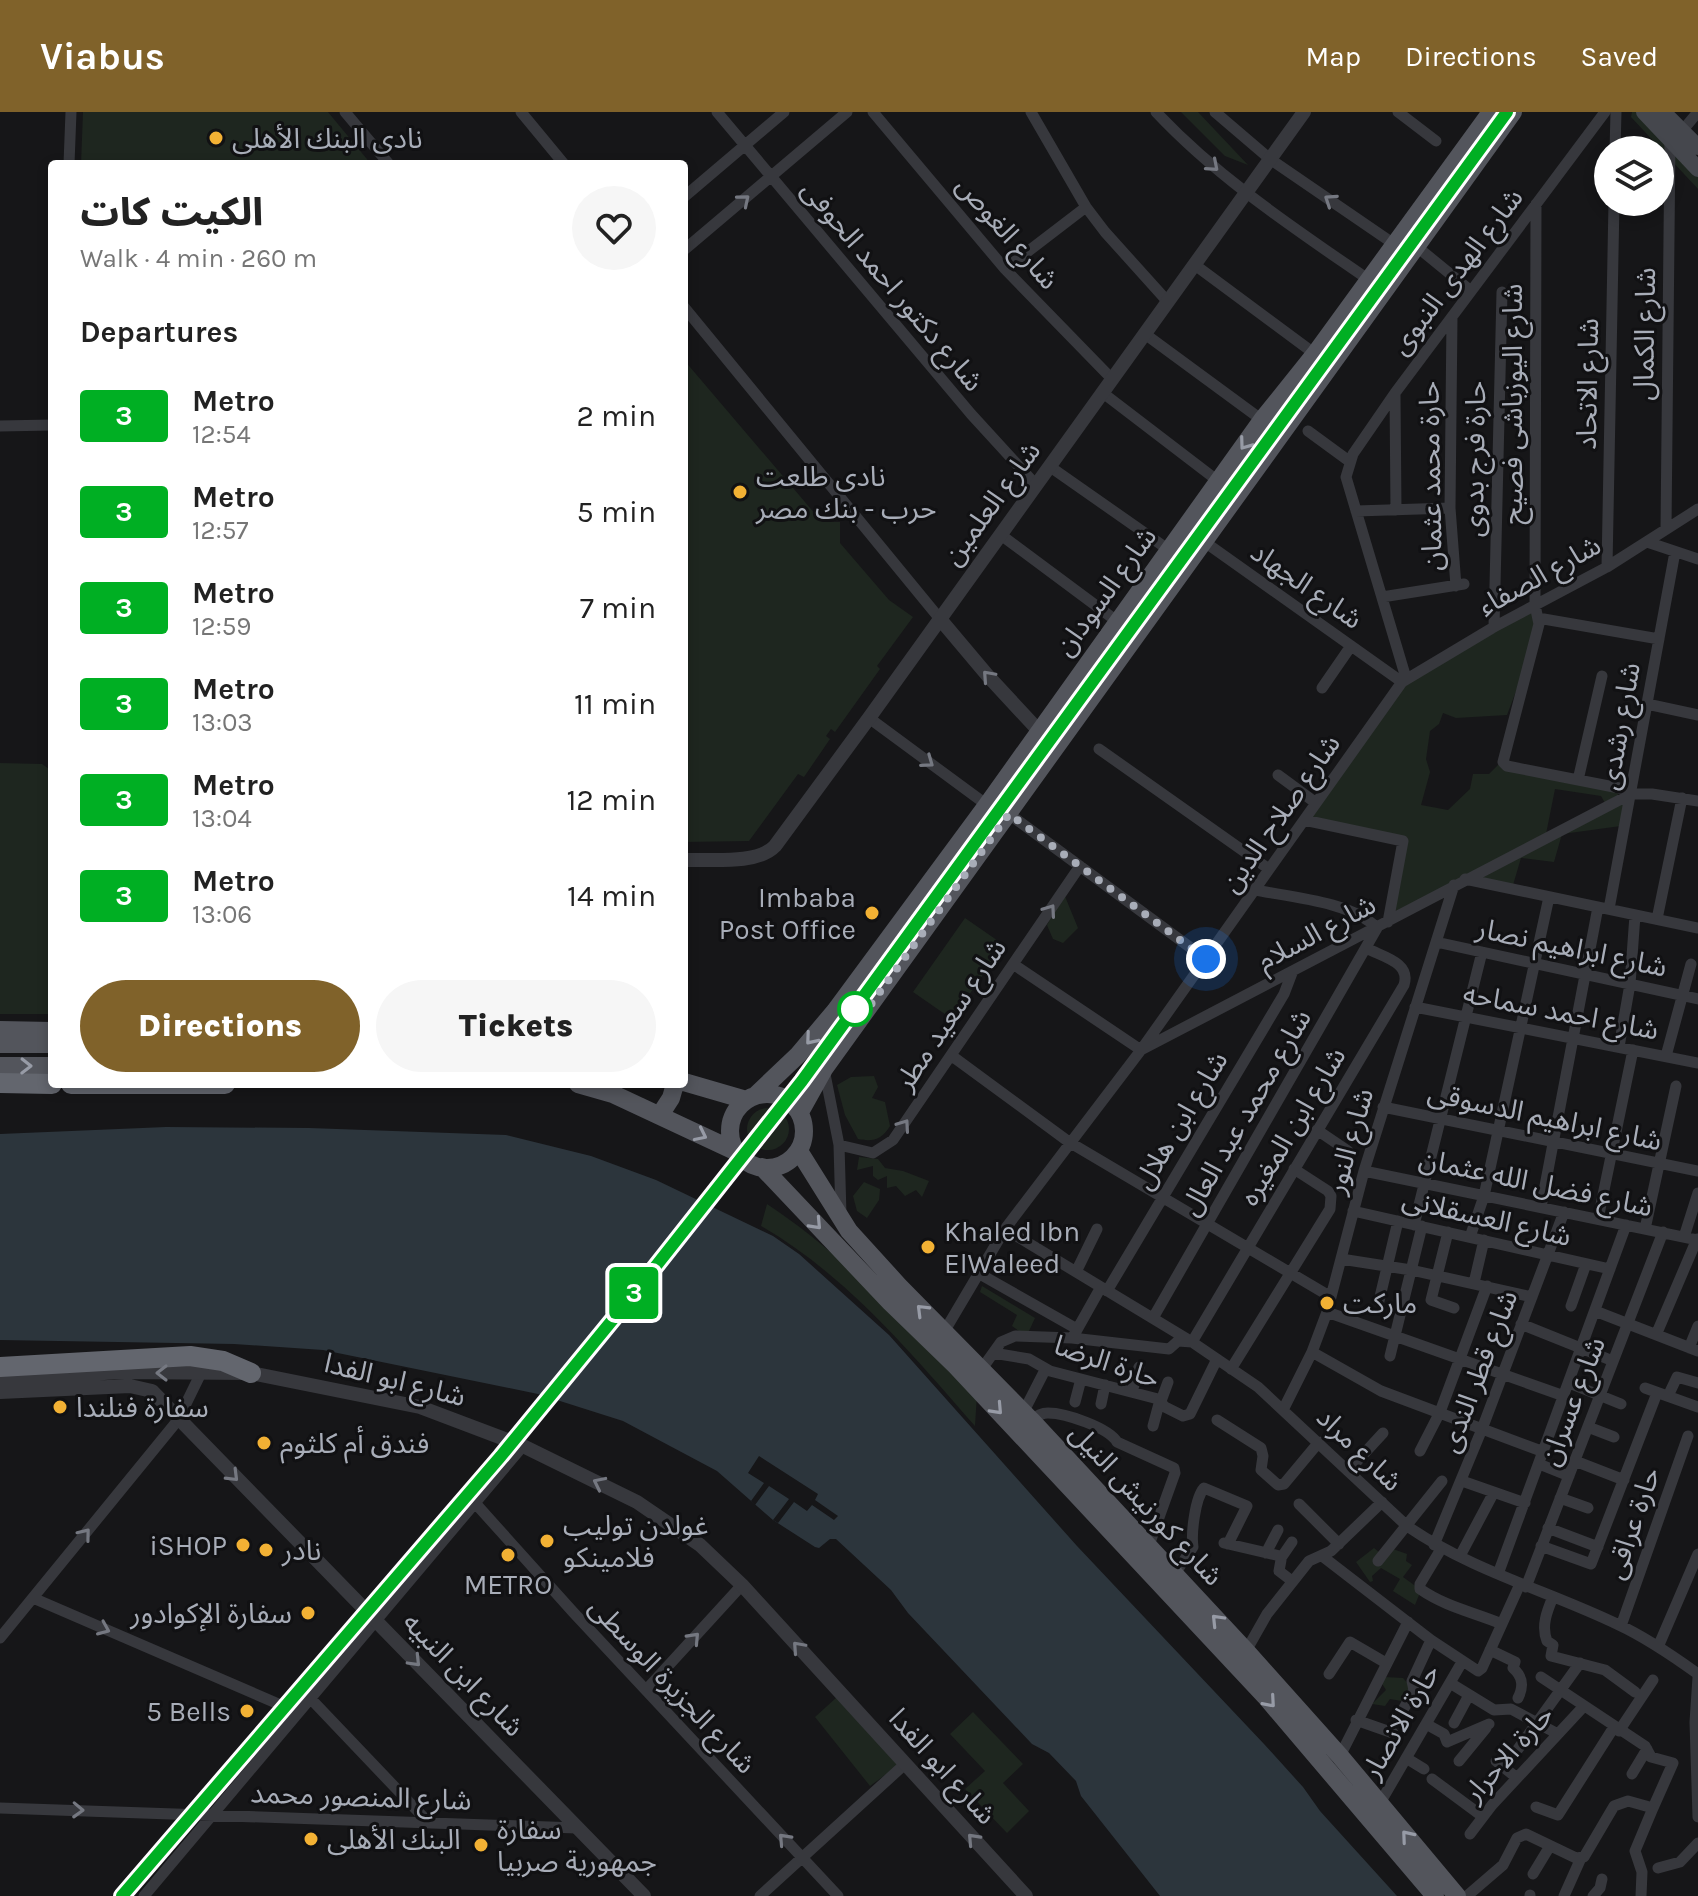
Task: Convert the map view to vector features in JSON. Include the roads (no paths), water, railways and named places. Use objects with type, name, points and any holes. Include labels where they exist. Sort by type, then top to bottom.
[{"type":"highway","points":[[0,1083],[48,1084]]},
{"type":"highway","points":[[0,1367],[190,1356],[223,1361],[251,1373]]},
{"type":"main road","name":"شارع السودان","points":[[800,1112],[824,1069],[1203,540],[1376,285],[1394,244],[1491,112]]},
{"type":"main road","name":"شارع السودان","points":[[751,1098],[798,1055],[835,1011],[987,805],[1262,420],[1376,285],[1416,246],[1513,112]]},
{"type":"main road","points":[[1644,112],[1698,147]]},
{"type":"main road","points":[[1663,112],[1698,169]]},
{"type":"main road","points":[[0,1030],[48,1031]]},
{"type":"main road","points":[[0,1044],[48,1044]]},
{"type":"main road","points":[[0,1066],[48,1066]]},
{"type":"main road","points":[[592,1088],[660,1115],[762,1167],[783,1165],[799,1151],[804,1138],[804,1124],[800,1112],[791,1102],[768,1093],[751,1098],[688,1083]]},
{"type":"main road","points":[[660,1115],[674,1088]]},
{"type":"main road","points":[[737,1152],[730,1130],[732,1118],[751,1098]]},
{"type":"main road","name":"شارع كورنيش النيل","points":[[799,1151],[841,1219],[899,1286],[1027,1417],[1246,1651],[1340,1756],[1457,1896]]},
{"type":"main road","name":"شارع كورنيش النيل","points":[[762,1167],[890,1302],[956,1366],[1256,1686],[1435,1896]]},
{"type":"street","points":[[69,160],[71,112]]},
{"type":"street","points":[[345,112],[386,160]]},
{"type":"street","points":[[521,112],[561,160]]},
{"type":"street","name":"شارع دكتور احمد الحوفى","points":[[717,112],[971,414],[1036,485]]},
{"type":"street","points":[[688,194],[784,112]]},
{"type":"street","points":[[688,247],[847,112]]},
{"type":"street","name":"شارع الغوص","points":[[873,112],[1005,269],[1112,379]]},
{"type":"street","points":[[1031,112],[1086,207],[1124,257],[1168,302]]},
{"type":"street","points":[[1156,112],[1210,165],[1376,285]]},
{"type":"street","points":[[1215,112],[1270,159],[1394,244]]},
{"type":"street","name":"شارع العلمين","points":[[688,860],[753,858],[769,852],[869,718],[1304,112]]},
{"type":"street","points":[[1398,112],[1436,141]]},
{"type":"street","name":"شارع الهدى النبوى","points":[[1349,461],[1395,393],[1605,112]]},
{"type":"street","points":[[1615,136],[1616,112]]},
{"type":"street","points":[[1676,135],[1698,112]]},
{"type":"street","name":"شارع الكمال","points":[[1666,529],[1676,135]]},
{"type":"street","name":"شارع اليوزباشى فصيح","points":[[1535,605],[1536,204]]},
{"type":"street","points":[[1005,269],[1086,207]]},
{"type":"street","name":"شارع الاتحاد","points":[[1607,567],[1614,216]]},
{"type":"street","points":[[1416,246],[1471,291]]},
{"type":"street","points":[[1195,265],[1315,354]]},
{"type":"street","name":"حارة فرج بدوى","points":[[1494,627],[1502,292]]},
{"type":"street","points":[[688,311],[940,619],[1039,731]]},
{"type":"street","name":"حارة محمد عثمان","points":[[1382,597],[1460,585],[1450,508],[1452,317]]},
{"type":"street","points":[[688,325],[695,319]]},
{"type":"street","points":[[1145,334],[1262,420]]},
{"type":"street","points":[[1103,393],[1218,481]]},
{"type":"street","points":[[1395,393],[1396,510]]},
{"type":"street","points":[[0,426],[48,425]]},
{"type":"street","points":[[1308,431],[1349,461],[1346,477],[1404,680]]},
{"type":"street","points":[[1049,466],[1169,550]]},
{"type":"street","points":[[1356,511],[1450,508]]},
{"type":"street","name":"شارع الصفاء","points":[[1404,680],[1494,627],[1607,567],[1698,509]]},
{"type":"street","name":"شارع الجهاد","points":[[1185,528],[1404,680]]},
{"type":"street","points":[[1001,535],[1118,622]]},
{"type":"street","points":[[1647,542],[1698,559]]},
{"type":"street","name":"شارع رشدى","points":[[1541,1207],[1585,975],[1631,794],[1675,552]]},
{"type":"street","points":[[1535,605],[1538,633],[1503,762],[1507,766],[1619,788],[1631,794],[1698,801]]},
{"type":"street","points":[[1538,618],[1659,639]]},
{"type":"street","points":[[1322,688],[1351,646]]},
{"type":"street","points":[[1578,780],[1602,676]]},
{"type":"street","name":"شارع صلاح الدين","points":[[1141,1050],[1404,680]]},
{"type":"street","points":[[1647,704],[1698,715]]},
{"type":"street","points":[[869,718],[987,805]]},
{"type":"street","points":[[1099,749],[1269,869]]},
{"type":"street","points":[[1278,775],[1316,803]]},
{"type":"street","name":"شارع السلام","points":[[944,1332],[1005,1229],[1141,1050],[1631,794]]},
{"type":"street","points":[[1657,919],[1682,798]]},
{"type":"street","points":[[1009,814],[1206,959]]},
{"type":"street","name":"شارع محمد عبد العال","points":[[1153,1318],[1382,925],[1404,842],[1304,820]]},
{"type":"street","name":"شارع سعيد مطر","points":[[839,1145],[873,1153],[893,1140],[1080,866]]},
{"type":"street","points":[[1460,882],[1698,928]]},
{"type":"street","name":"شارع النور","points":[[1284,1408],[1312,1352],[1327,1312],[1383,1107],[1436,942],[1460,882]]},
{"type":"street","points":[[1255,890],[1352,911],[1382,925]]},
{"type":"street","points":[[1470,1237],[1484,1196],[1549,897]]},
{"type":"street","points":[[1619,1047],[1630,984],[1635,915]]},
{"type":"street","name":"شارع ابراهيم نصار","points":[[1436,942],[1698,999]]},
{"type":"street","name":"شارع ابن المغيره","points":[[1192,1342],[1406,979],[1402,966],[1368,949]]},
{"type":"street","points":[[1390,1356],[1411,1270],[1424,1183],[1482,952]]},
{"type":"street","points":[[1013,964],[1141,1050]]},
{"type":"street","points":[[1666,1056],[1691,964]]},
{"type":"street","name":"شارع ابن هلال","points":[[1075,1334],[1284,994],[1292,973]]},
{"type":"street","name":"شارع احمد سماحه","points":[[1415,1007],[1698,1063]]},
{"type":"street","points":[[1598,1219],[1633,1050]]},
{"type":"street","points":[[952,1056],[1069,1142],[1331,1297]]},
{"type":"street","points":[[824,1069],[839,1145],[841,1219]]},
{"type":"street","points":[[1645,1229],[1676,1086]]},
{"type":"street","name":"شارع ابراهيم الدسوقى","points":[[1383,1107],[1698,1171]]},
{"type":"street","points":[[1317,1130],[1348,1151]]},
{"type":"street","points":[[1231,1369],[1331,1203],[1328,1191],[1294,1169]]},
{"type":"street","name":"شارع فضل الله عثمان","points":[[1364,1171],[1697,1240]]},
{"type":"street","points":[[1684,1237],[1698,1193]]},
{"type":"street","name":"شارع العسقلانى","points":[[1353,1211],[1610,1269]]},
{"type":"street","name":"شارع قطر الندى","points":[[1502,1624],[1474,1612],[1450,1607],[1420,1589],[1419,1585],[1438,1547],[1564,1212]]},
{"type":"street","points":[[1379,1301],[1398,1221]]},
{"type":"street","points":[[1498,1574],[1626,1225]]},
{"type":"street","name":"شارع مراد","points":[[1005,1229],[1192,1342],[1231,1369],[1284,1408],[1407,1526],[1438,1547],[1621,1626],[1698,1675]]},
{"type":"street","points":[[1076,1272],[1097,1229]]},
{"type":"street","points":[[1448,1232],[1431,1300],[1454,1308]]},
{"type":"street","name":"شارع عسران","points":[[1462,1662],[1481,1670],[1523,1586],[1663,1232]]},
{"type":"street","points":[[1474,1283],[1484,1240]]},
{"type":"street","points":[[1656,1335],[1697,1240]]},
{"type":"street","points":[[1341,1259],[1411,1270],[1532,1297]]},
{"type":"street","points":[[1571,1306],[1586,1264]]},
{"type":"street","points":[[978,1273],[1075,1334]]},
{"type":"street","points":[[1420,1451],[1440,1412],[1487,1286]]},
{"type":"street","points":[[1595,1311],[1693,1350],[1698,1326]]},
{"type":"street","points":[[1327,1312],[1564,1396]]},
{"type":"street","points":[[1521,1324],[1613,1361]]},
{"type":"street","points":[[981,1370],[1001,1342],[1009,1337],[1075,1334],[1169,1349],[1178,1341],[1192,1342]]},
{"type":"street","points":[[1312,1352],[1381,1391],[1544,1452]]},
{"type":"street","name":"حارة الرضا","points":[[993,1353],[1029,1359],[1045,1370],[1160,1400],[1165,1407],[1183,1416],[1188,1415],[1217,1359]]},
{"type":"street","points":[[1132,1392],[1139,1367]]},
{"type":"street","points":[[1027,1417],[1045,1370]]},
{"type":"street","name":"شارع ابو الفدا","points":[[0,1381],[117,1372],[251,1373],[420,1407],[523,1446],[637,1502],[700,1545],[742,1585],[1026,1896]]},
{"type":"street","points":[[0,1638],[178,1420],[201,1373]]},
{"type":"street","points":[[1541,1546],[1589,1565],[1656,1392],[1677,1377],[1698,1383]]},
{"type":"street","points":[[1075,1402],[1081,1379]]},
{"type":"street","points":[[1153,1426],[1168,1382]]},
{"type":"street","points":[[1569,1383],[1621,1404]]},
{"type":"street","points":[[1101,1404],[1105,1385]]},
{"type":"street","points":[[0,1392],[130,1386],[152,1391],[178,1420]]},
{"type":"street","points":[[1656,1392],[1698,1407]]},
{"type":"street","points":[[1027,1417],[1045,1413],[1076,1418],[1112,1435],[1117,1442],[1173,1467],[1175,1473],[1148,1548]]},
{"type":"street","name":"شارع ابن النبيه","points":[[178,1420],[644,1896]]},
{"type":"street","points":[[1217,1420],[1261,1448],[1261,1470],[1280,1486],[1319,1442]]},
{"type":"street","points":[[1588,1427],[1614,1437]]},
{"type":"street","points":[[1348,1471],[1383,1433]]},
{"type":"street","name":"حارة عراقى","points":[[1621,1626],[1688,1436]]},
{"type":"street","points":[[144,1896],[523,1446]]},
{"type":"street","points":[[1575,1461],[1624,1480]]},
{"type":"street","points":[[1539,1464],[1569,1476]]},
{"type":"street","points":[[1378,1561],[1442,1481]]},
{"type":"street","points":[[1462,1481],[1525,1503]]},
{"type":"street","points":[[1174,1575],[1193,1547],[1191,1537],[1197,1515],[1195,1508],[1200,1490],[1204,1488],[1247,1506],[1226,1544],[1281,1558]]},
{"type":"street","points":[[1460,1556],[1494,1492]]},
{"type":"street","points":[[1560,1498],[1588,1508]]},
{"type":"street","points":[[1246,1651],[1267,1614],[1309,1561],[1339,1544],[1382,1502]]},
{"type":"street","name":"شارع الجزيرة الوسطى","points":[[476,1504],[838,1896]]},
{"type":"street","points":[[1299,1504],[1339,1544]]},
{"type":"street","points":[[1548,1528],[1598,1547]]},
{"type":"street","points":[[1266,1553],[1278,1530]]},
{"type":"street","points":[[1292,1542],[1281,1558],[1279,1571],[1292,1581]]},
{"type":"street","points":[[1658,1647],[1698,1554]]},
{"type":"street","points":[[1322,1556],[1462,1662]]},
{"type":"street","points":[[646,1690],[742,1585]]},
{"type":"street","points":[[1553,1597],[1546,1614],[1544,1634],[1553,1645],[1551,1656],[1605,1670],[1635,1692]]},
{"type":"street","points":[[33,1598],[297,1712]]},
{"type":"street","points":[[1340,1756],[1408,1622]]},
{"type":"street","points":[[1403,1710],[1414,1690],[1412,1681],[1431,1640]]},
{"type":"street","points":[[1329,1674],[1349,1642],[1386,1663]]},
{"type":"street","points":[[1490,1650],[1515,1662],[1513,1668],[1521,1677],[1523,1686],[1518,1698]]},
{"type":"street","name":"حارة الانصار","points":[[1380,1803],[1462,1662]]},
{"type":"street","points":[[1518,1749],[1580,1663]]},
{"type":"street","points":[[1698,1675],[1695,1722],[1698,1817]]},
{"type":"street","points":[[1541,1677],[1647,1749],[1653,1759],[1673,1763],[1635,1851],[1642,1872],[1641,1896]]},
{"type":"street","points":[[1536,1807],[1558,1815],[1653,1680]]},
{"type":"street","points":[[1450,1683],[1497,1710],[1511,1709],[1558,1734]]},
{"type":"street","points":[[1454,1723],[1469,1695]]},
{"type":"street","points":[[310,1698],[429,1823]]},
{"type":"street","name":"حارة الاحرار","points":[[1470,1834],[1482,1816],[1584,1706]]},
{"type":"street","points":[[1459,1761],[1497,1710]]},
{"type":"street","points":[[1356,1720],[1393,1733]]},
{"type":"street","points":[[1426,1724],[1444,1734],[1447,1742],[1489,1724]]},
{"type":"street","points":[[1632,1774],[1647,1749]]},
{"type":"street","points":[[1406,1758],[1424,1769]]},
{"type":"street","points":[[1496,1761],[1517,1778]]},
{"type":"street","points":[[760,1896],[905,1764]]},
{"type":"street","points":[[1432,1779],[1482,1816]]},
{"type":"street","points":[[1564,1896],[1581,1858],[1587,1855],[1614,1806],[1628,1801],[1653,1808]]},
{"type":"street","name":"شارع المنصور محمد","points":[[0,1808],[577,1828]]},
{"type":"street","points":[[1467,1896],[1503,1865],[1519,1836],[1526,1834],[1581,1858]]},
{"type":"street","points":[[1658,1868],[1680,1862],[1698,1843]]},
{"type":"street","points":[[1533,1874],[1550,1846]]},
{"type":"street","points":[[1593,1896],[1600,1888],[1602,1879]]},
{"type":"metro line","name":"3","points":[[122,1896],[501,1456],[802,1081],[1507,112]]},
{"type":"place","name":"نادى البنك الأهلى","points":[[216,138]]},
{"type":"place","name":"نادى طلعت حرب - بنك مصر","points":[[740,492]]},
{"type":"place","name":"Imbaba Post Office","points":[[872,913]]},
{"type":"place","name":"Khaled Ibn ElWaleed","points":[[928,1247]]},
{"type":"place","name":"ماركت","points":[[1327,1303]]},
{"type":"place","name":"سفارة فنلندا","points":[[60,1407]]},
{"type":"place","name":"فندق أم كلثوم","points":[[264,1443]]},
{"type":"place","name":"غولدن توليب فلامينكو","points":[[547,1541]]},
{"type":"place","name":"iSHOP","points":[[243,1545]]},
{"type":"place","name":"نادر","points":[[266,1550]]},
{"type":"place","name":"METRO","points":[[508,1555]]},
{"type":"place","name":"سفارة الإكوادور","points":[[308,1613]]},
{"type":"place","name":"5 Bells","points":[[247,1711]]},
{"type":"place","name":"البنك الأهلى","points":[[311,1839]]},
{"type":"place","name":"سفارة جمهورية صربيا","points":[[481,1845]]}]
